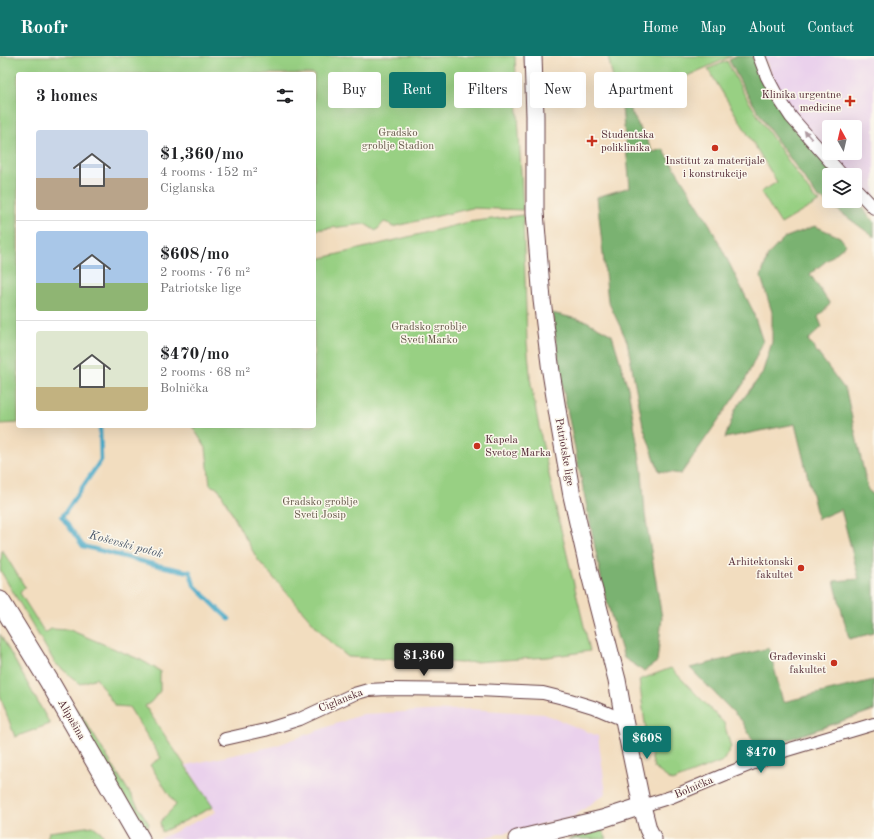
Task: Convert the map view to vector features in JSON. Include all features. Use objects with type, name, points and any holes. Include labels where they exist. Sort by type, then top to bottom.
[{"type":"main road","name":"Alipašina","points":[[0,601],[49,681],[140,839]]},
{"type":"street","name":"Patriotske lige","points":[[533,56],[535,116],[535,212],[542,300],[551,372],[572,496],[588,567],[617,680],[642,806],[648,829],[653,839]]},
{"type":"street","points":[[759,56],[767,77],[791,117],[836,168]]},
{"type":"street","points":[[862,195],[874,208]]},
{"type":"street","name":"Ciglanska","points":[[225,739],[265,730],[300,719],[354,694],[368,690],[388,689],[478,690],[543,693],[566,698],[624,720]]},
{"type":"street","name":"Bolnička","points":[[517,839],[602,819],[671,797],[788,750],[874,724]]},
{"type":"shaded area","name":"Klinika urgentne medicine","points":[[764,56],[874,56],[874,201],[862,188],[862,168],[842,168],[835,160],[862,160],[862,120],[822,120],[822,146],[784,106]]},
{"type":"shaded area","points":[[470,709],[544,714],[598,736],[606,793],[573,817],[478,839],[159,839],[216,812],[186,765],[275,746],[363,714]]},
{"type":"green space","name":"Gradsko groblje Stadion","points":[[0,56],[515,56],[516,72],[454,72],[454,108],[518,108],[523,210],[472,208],[392,227],[390,224],[384,222],[376,231],[365,224],[316,230],[316,72],[16,72],[16,423],[0,424]]},
{"type":"green space","points":[[608,56],[732,56],[687,76],[687,72],[612,72]]},
{"type":"green space","points":[[737,56],[752,56],[763,81],[786,117],[828,168],[822,168],[822,199],[817,196],[771,132],[744,89],[729,60]]},
{"type":"green space","points":[[727,61],[743,92],[767,130],[814,198],[820,201],[781,224],[761,192],[777,182],[708,69]]},
{"type":"green space","points":[[622,108],[629,108],[653,152],[663,149],[710,225],[752,309],[763,342],[744,383],[681,474],[659,471],[643,426],[627,341],[608,301],[597,197],[630,187]]},
{"type":"green space","points":[[835,208],[862,208],[874,222],[874,237]]},
{"type":"green space","name":"Gradsko groblje Sveti Marko","points":[[523,215],[527,342],[531,384],[558,517],[590,651],[548,657],[461,663],[348,657],[328,640],[258,560],[219,489],[210,485],[206,448],[193,428],[316,428],[316,260],[469,222]]},
{"type":"green space","points":[[815,226],[840,237],[846,245],[810,274],[830,304],[818,317],[822,327],[808,340],[846,391],[868,490],[874,495],[874,633],[849,639],[834,581],[859,579],[841,509],[818,519],[795,424],[725,438],[736,408],[762,374],[772,342],[772,312],[761,277],[768,255],[784,238]]},
{"type":"green space","points":[[552,313],[586,321],[612,335],[628,388],[642,471],[645,514],[662,618],[657,662],[644,671],[624,658],[604,592],[563,389]]},
{"type":"green space","points":[[2,550],[25,587],[20,593],[45,633],[51,629],[70,630],[141,660],[160,671],[160,691],[151,702],[145,706],[213,807],[162,832],[160,822],[176,805],[150,765],[161,758],[129,707],[115,706],[96,678],[80,684],[55,663],[0,570]]},
{"type":"green space","points":[[0,634],[50,724],[15,737],[0,696]]},
{"type":"green space","points":[[769,648],[783,702],[874,680],[874,710],[758,750],[742,721],[690,668]]},
{"type":"green space","points":[[671,668],[724,723],[731,747],[723,761],[672,781],[654,768],[646,731],[639,680]]},
{"type":"green space","points":[[61,695],[80,713],[149,824],[145,831]]},
{"type":"green space","points":[[93,826],[101,832],[105,839],[47,839],[49,832]]},
{"type":"green space","points":[[602,830],[607,839],[568,839]]},
{"type":"waterway","name":"Koševski potok","points":[[100,428],[101,460],[62,517],[83,546],[156,565],[190,572],[194,585],[229,619]]},
{"type":"place","name":"Klinika urgentne medicine","points":[[850,101]]},
{"type":"place","name":"Studentska poliklinika","points":[[592,141]]},
{"type":"place","name":"Institut za materijale i konstrukcije","points":[[715,148]]},
{"type":"place","name":"Kapela Svetog Marka","points":[[477,446]]},
{"type":"place","name":"Arhitektonski fakultet","points":[[801,568]]},
{"type":"place","name":"Građevinski fakultet","points":[[834,663]]},
{"type":"park label","name":"Gradsko groblje Sveti Josip","points":[[320,508]]}]
